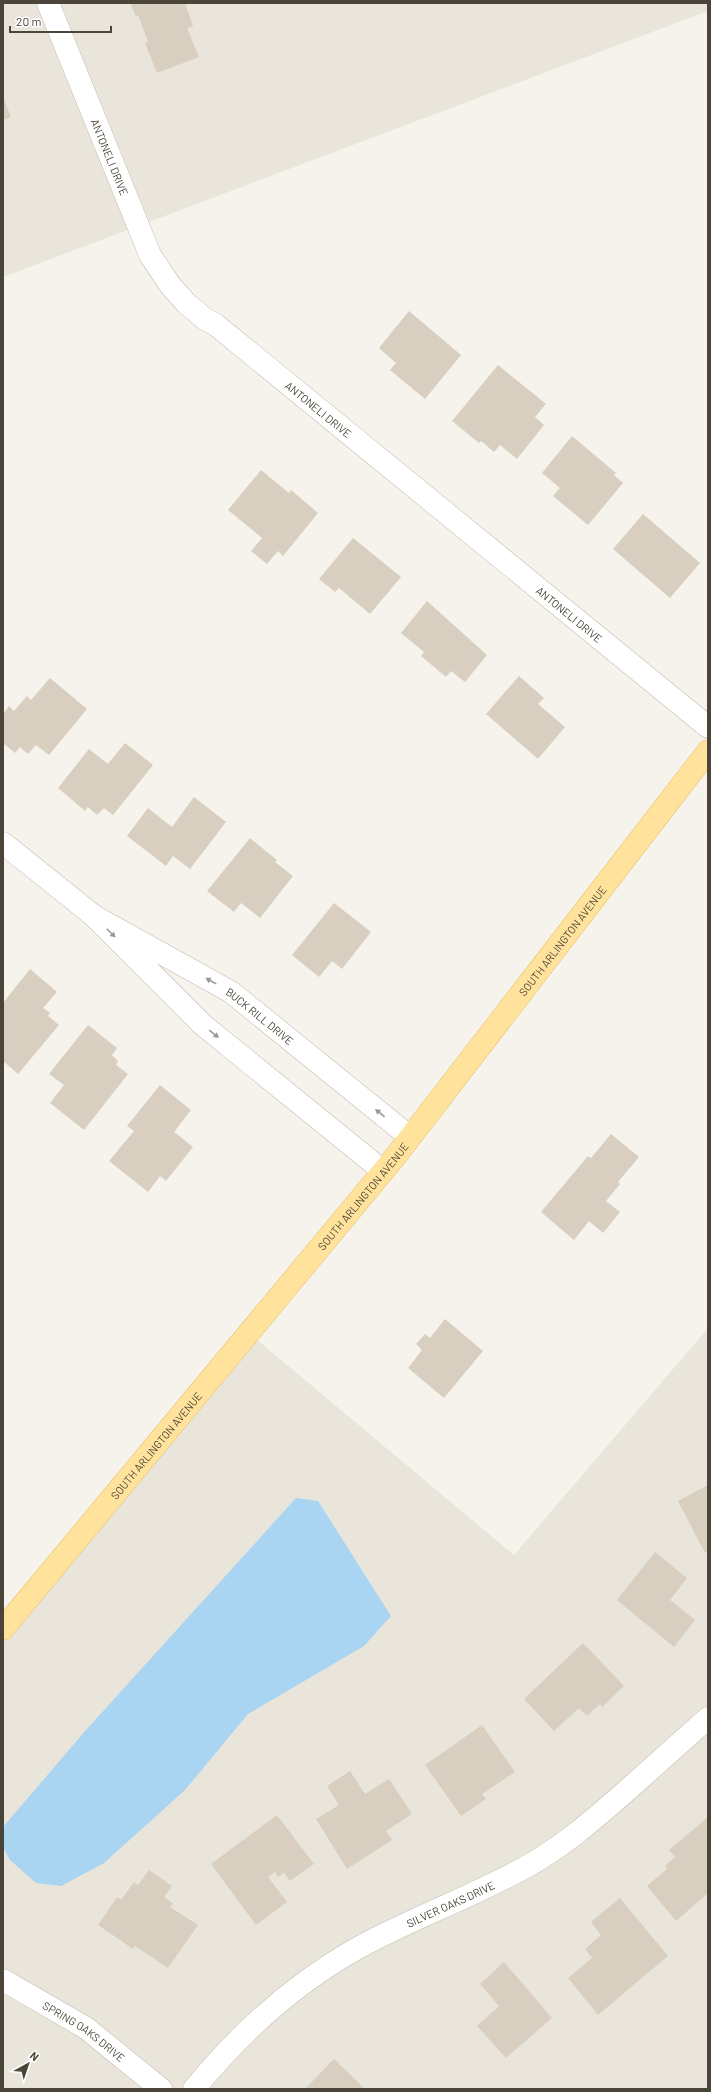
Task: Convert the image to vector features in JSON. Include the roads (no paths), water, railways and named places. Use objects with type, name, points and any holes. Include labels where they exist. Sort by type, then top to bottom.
[{"type":"main road","name":"SOUTH ARLINGTON AVENUE","points":[[3,1628],[383,1171],[708,751]]},
{"type":"street","name":"ANTONELI DRIVE","points":[[48,3],[145,244],[170,285],[186,303],[216,325],[708,727]]},
{"type":"street","name":"BUCK RILL DRIVE","points":[[3,843],[94,916],[203,1025],[383,1171]]},
{"type":"street","name":"BUCK RILL DRIVE","points":[[94,916],[231,992],[410,1137]]},
{"type":"street","name":"SILVER OAKS DRIVE","points":[[194,2089],[218,2060],[251,2025],[303,1983],[357,1949],[524,1868],[553,1850],[579,1832],[708,1718]]},
{"type":"street","name":"SPRING OAKS DRIVE","points":[[3,1980],[86,2028],[161,2089]]},
{"type":"water","points":[[296,1498],[318,1501],[391,1616],[364,1646],[248,1714],[185,1790],[104,1863],[61,1886],[36,1883],[10,1860],[3,1847],[3,1827],[86,1730]]}]
